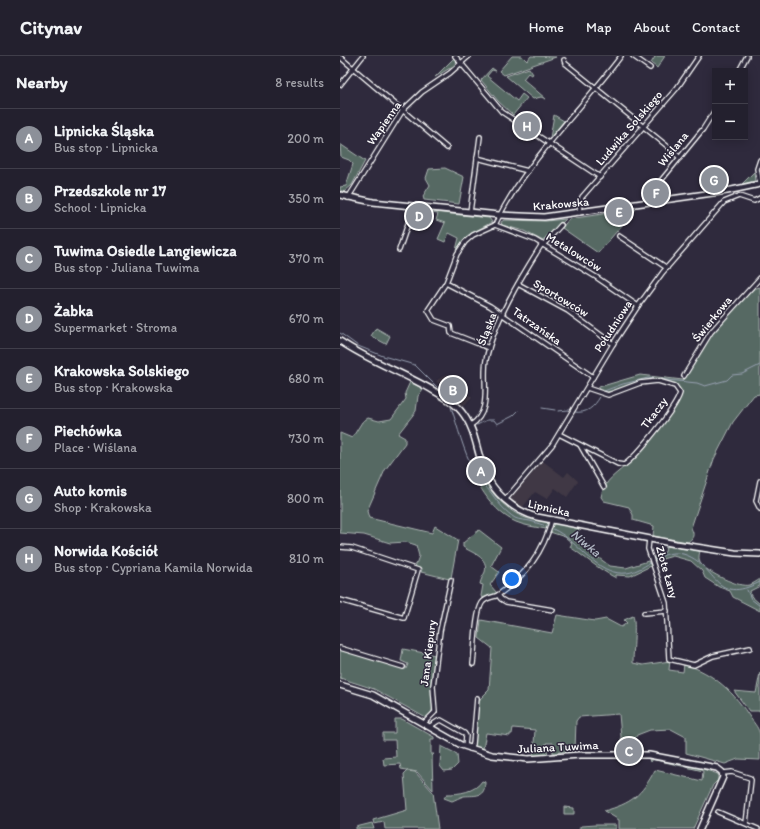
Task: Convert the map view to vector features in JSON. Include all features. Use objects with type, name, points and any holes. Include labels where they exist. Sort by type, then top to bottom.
[{"type":"street","points":[[340,86],[363,56]]},
{"type":"street","points":[[456,56],[502,112],[600,177]]},
{"type":"street","name":"Wapienna","points":[[348,198],[403,110],[422,92],[462,63],[469,56]]},
{"type":"street","points":[[489,348],[451,333],[450,326],[432,319],[428,310],[446,283],[457,254],[464,242],[473,235],[495,224],[499,215],[528,172],[621,56]]},
{"type":"street","points":[[633,56],[650,68]]},
{"type":"street","name":"Ludwika Solskiego","points":[[579,213],[582,197],[677,88],[699,56]]},
{"type":"street","points":[[741,68],[747,56]]},
{"type":"street","points":[[340,57],[447,148]]},
{"type":"street","points":[[564,60],[565,63],[680,158]]},
{"type":"street","name":"Wiślana","points":[[650,203],[652,192],[680,158],[712,114]]},
{"type":"street","points":[[470,212],[480,137]]},
{"type":"street","points":[[477,158],[528,172]]},
{"type":"street","points":[[760,160],[757,169],[760,184]]},
{"type":"street","name":"Krakowska","points":[[340,195],[348,198],[414,206],[499,215],[544,217],[650,203],[760,184]]},
{"type":"street","name":"Południowa","points":[[505,500],[560,434],[613,344],[638,306],[667,268],[724,202],[739,196],[754,201],[760,198]]},
{"type":"street","points":[[399,250],[414,206]]},
{"type":"street","name":"Metalowców","points":[[495,224],[529,237],[596,277],[638,306]]},
{"type":"street","name":"Śląska","points":[[471,425],[475,422],[485,406],[485,372],[489,348],[502,315],[518,284],[542,245],[561,225]]},
{"type":"street","points":[[619,236],[667,268]]},
{"type":"street","name":"Świerkowa","points":[[684,376],[711,332],[760,278]]},
{"type":"street","name":"Tatrzańska","points":[[446,283],[475,297],[593,377]]},
{"type":"street","name":"Sportowców","points":[[518,284],[568,311],[613,344]]},
{"type":"street","name":"Lipnicka","points":[[340,340],[358,352],[406,375],[450,401],[460,409],[471,425],[484,470],[491,483],[505,500],[524,513],[550,524],[722,551],[760,554]]},
{"type":"street","name":"Tkaczy","points":[[560,434],[618,464],[624,465],[640,449],[666,417],[680,393],[674,386],[658,381],[640,383],[608,395],[587,388]]},
{"type":"street","points":[[580,444],[604,487]]},
{"type":"street","points":[[760,481],[756,501],[760,509]]},
{"type":"street","points":[[473,664],[480,606],[484,600],[498,595],[517,579],[536,558],[550,524]]},
{"type":"street","name":"Złote Łany","points":[[649,539],[648,549],[662,587],[666,611],[667,656],[670,660],[694,665],[713,656],[750,648]]},
{"type":"street","points":[[340,547],[352,548],[418,570],[404,618],[340,600]]},
{"type":"street","name":"Jana Kiepury","points":[[423,724],[435,712],[433,686],[440,631],[451,580]]},
{"type":"street","points":[[498,595],[506,602],[553,610]]},
{"type":"street","name":"Złote Łany","points":[[644,613],[666,611]]},
{"type":"street","points":[[340,648],[403,667]]},
{"type":"street","name":"Juliana Tuwima","points":[[340,685],[355,688],[373,695],[428,727],[470,749],[492,755],[518,759],[588,754],[648,755],[670,758],[722,772]]},
{"type":"street","points":[[470,749],[473,744],[477,698]]},
{"type":"street","points":[[428,727],[441,720],[464,733],[466,736],[465,746]]},
{"type":"street","points":[[700,829],[721,782],[722,772],[732,772],[750,778],[751,780],[746,823]]},
{"type":"street","points":[[718,812],[758,829]]},
{"type":"shaded area","points":[[447,374],[472,398],[463,406],[436,381]]},
{"type":"shaded area","points":[[543,461],[564,477],[568,472],[578,481],[567,497],[555,488],[547,499],[535,492],[522,508],[514,503],[511,498]]},
{"type":"green space","points":[[512,56],[522,56],[527,61],[531,56],[556,57],[504,75],[499,71]]},
{"type":"green space","points":[[654,56],[665,56],[657,68],[651,63],[655,57]]},
{"type":"green space","points":[[454,58],[456,61],[455,65],[435,77]]},
{"type":"green space","points":[[492,68],[496,71],[492,70],[487,76],[517,101],[522,94],[527,98],[513,115],[498,101],[481,80]]},
{"type":"green space","points":[[529,68],[533,74],[531,75],[528,73],[523,79],[546,99],[541,97],[533,99],[506,76]]},
{"type":"green space","points":[[554,115],[564,121],[550,139],[550,138]]},
{"type":"green space","points":[[340,144],[365,161],[352,185],[344,192],[340,190],[340,187],[346,186],[353,164],[349,160],[341,157]]},
{"type":"green space","points":[[445,168],[464,177],[459,204],[424,200],[423,196],[430,185],[426,178],[429,169]]},
{"type":"green space","points":[[754,172],[755,181],[742,184]]},
{"type":"green space","points":[[636,209],[598,253],[562,228],[569,219]]},
{"type":"green space","points":[[422,212],[489,218],[492,222],[467,236],[456,250],[459,238],[449,233],[445,242],[438,239],[445,223],[436,220],[438,214]]},
{"type":"green space","points":[[566,219],[543,241],[524,231],[502,225],[501,222],[504,220],[546,221]]},
{"type":"green space","points":[[760,287],[760,394],[754,395],[733,422],[714,459],[691,528],[693,536],[691,539],[688,542],[653,536],[654,526],[633,520],[633,515],[629,507],[604,501],[601,497],[608,481],[629,462],[642,447],[678,401],[682,392],[676,385],[660,380],[642,382],[607,392],[598,391],[599,387],[640,375],[683,380],[712,334],[753,289]]},
{"type":"green space","points":[[376,328],[390,336],[386,344],[371,336]]},
{"type":"green space","points":[[410,382],[423,389],[418,396],[416,411],[398,434],[405,438],[405,443],[385,470],[367,511],[369,518],[432,533],[435,526],[458,540],[451,578],[449,579],[421,572],[422,569],[415,567],[419,556],[416,545],[406,542],[390,543],[364,535],[340,533],[340,433],[352,438],[362,422],[368,418],[379,421],[391,419],[406,399],[405,393]]},
{"type":"green space","points":[[476,460],[478,468],[487,485],[499,500],[513,512],[521,516],[548,522],[546,529],[516,522],[500,512],[487,498],[469,465]]},
{"type":"green space","points":[[553,523],[580,528],[574,540],[610,566],[626,568],[648,561],[651,566],[630,576],[616,575],[616,578],[597,567],[570,547],[572,543],[565,537],[550,532]]},
{"type":"green space","points":[[479,530],[501,547],[491,566],[499,572],[490,585],[497,593],[482,598],[483,585],[480,584],[485,572],[485,563],[479,556],[463,547],[463,543]]},
{"type":"green space","points":[[666,546],[700,551],[699,559],[704,567],[731,582],[749,585],[760,579],[760,586],[750,591],[751,596],[760,604],[760,611],[733,597],[730,591],[719,587],[705,578],[702,571],[691,561],[673,556],[655,561],[654,557],[665,552]]},
{"type":"green space","points":[[557,615],[595,621],[606,619],[621,627],[627,623],[624,620],[633,616],[633,663],[643,665],[670,661],[669,670],[683,672],[684,664],[705,673],[723,685],[738,701],[758,729],[760,735],[760,760],[738,759],[725,764],[686,753],[686,737],[671,729],[650,730],[637,735],[634,740],[633,748],[622,748],[619,714],[579,717],[576,721],[575,750],[553,753],[553,743],[546,743],[548,756],[533,757],[535,730],[513,728],[510,736],[486,733],[483,749],[474,746],[476,714],[480,699],[489,690],[492,648],[479,638],[481,620],[552,633]]},
{"type":"green space","points":[[403,649],[435,655],[431,686],[433,708],[430,715],[426,718],[374,689],[340,678],[340,650],[406,669],[408,664],[401,661]]},
{"type":"green space","points":[[760,673],[760,711],[749,711],[734,691],[756,693]]},
{"type":"green space","points":[[395,719],[402,719],[434,737],[434,739],[431,739],[431,754],[434,754],[432,756],[433,790],[417,772],[401,769],[400,764],[384,765],[383,758],[396,757],[395,740],[383,740],[383,733],[395,733]]},
{"type":"green space","points":[[441,746],[457,754],[458,764],[452,770],[444,771],[440,766]]},
{"type":"green space","points":[[661,761],[700,768],[718,774],[718,780],[713,785],[693,829],[619,829],[619,820],[604,811],[622,805],[635,797],[645,786],[655,770],[702,781],[703,771]]},
{"type":"green space","points":[[407,771],[415,772],[433,792],[438,829],[385,829],[384,822],[374,824],[373,820],[407,810],[404,774]]},
{"type":"green space","points":[[482,781],[485,782],[485,787],[479,795],[464,796],[452,801],[444,798],[447,794],[457,794],[471,790]]},
{"type":"green space","points":[[564,807],[574,808],[574,814],[564,814]]},
{"type":"green space","points":[[372,823],[374,829],[356,829],[356,827]]},
{"type":"green space","points":[[616,825],[616,829],[579,829],[581,826]]},
{"type":"waterway","name":"Niwka","points":[[340,333],[358,346],[383,356],[415,365],[437,387]]},
{"type":"waterway","points":[[604,391],[623,384],[648,378],[697,383],[705,386],[727,380],[732,375],[742,374],[760,365]]},
{"type":"waterway","points":[[574,412],[583,412],[590,409],[600,397]]},
{"type":"waterway","name":"Niwka","points":[[451,407],[470,463],[482,482],[508,513],[515,518],[540,524],[557,531],[601,566],[618,573],[634,571],[661,557],[675,553],[683,554],[694,559],[724,587],[733,590],[744,588],[760,582]]},
{"type":"waterway","points":[[542,408],[555,410]]},
{"type":"waterway","points":[[558,411],[569,410]]},
{"type":"waterway","points":[[477,425],[487,420],[494,420],[497,424],[513,416],[518,411]]},
{"type":"waterway","points":[[747,590],[751,599],[760,606]]},
{"type":"place","name":"Norwida Kościół","points":[[527,126]]},
{"type":"place","name":"Auto komis","points":[[714,180]]},
{"type":"place","name":"Piechówka","points":[[656,193]]},
{"type":"place","name":"Krakowska Solskiego","points":[[619,212]]},
{"type":"place","name":"Żabka","points":[[419,216]]},
{"type":"place","name":"Przedszkole nr 17","points":[[453,390]]},
{"type":"place","name":"Lipnicka Śląska","points":[[481,471]]},
{"type":"place","name":"Tuwima Osiedle Langiewicza","points":[[629,751]]}]
